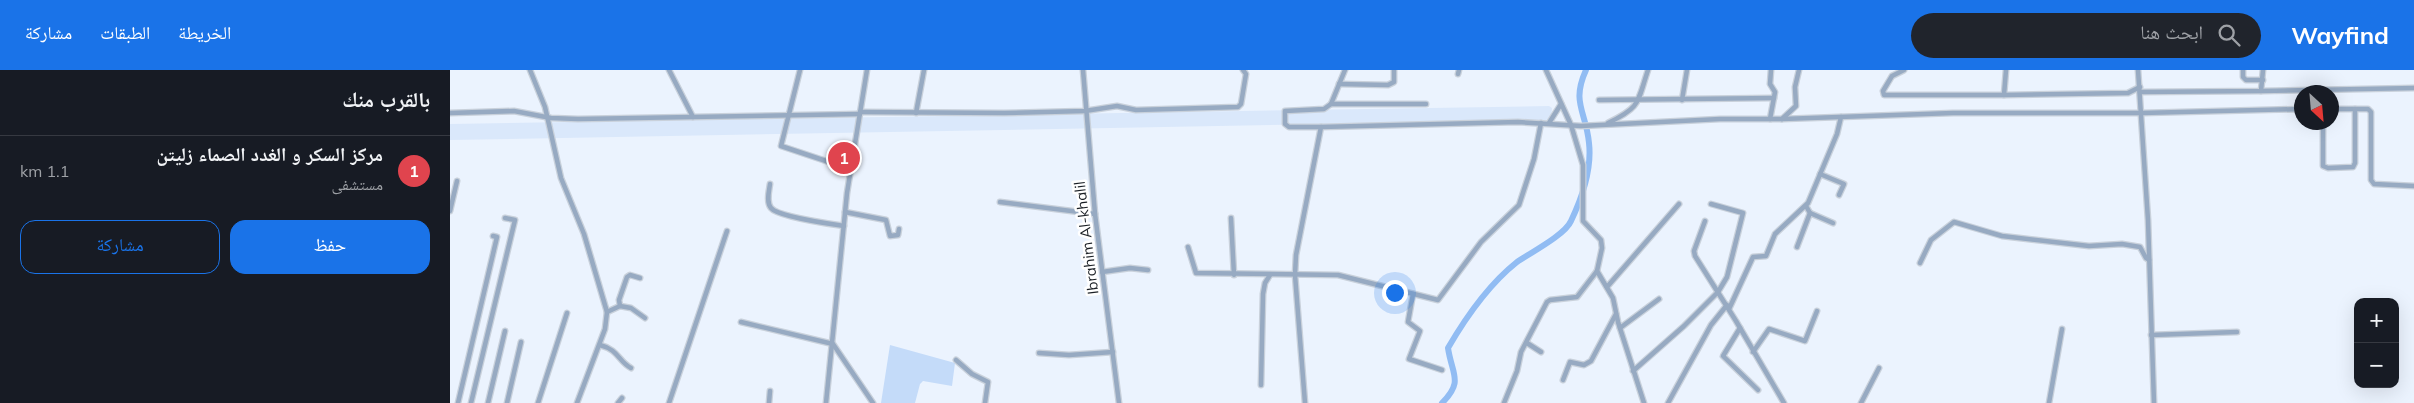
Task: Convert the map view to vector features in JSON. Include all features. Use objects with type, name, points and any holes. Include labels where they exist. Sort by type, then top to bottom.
[{"type":"street","points":[[530,70],[547,117],[561,178],[584,234],[607,312],[605,329],[600,345],[577,403]]},
{"type":"street","points":[[669,70],[692,117]]},
{"type":"street","points":[[800,70],[790,115],[781,140],[782,147],[850,169]]},
{"type":"street","points":[[826,403],[850,169],[868,70]]},
{"type":"street","points":[[916,113],[924,70]]},
{"type":"street","name":"Ibrahim Al-khalil","points":[[1083,70],[1095,214],[1119,403]]},
{"type":"street","points":[[450,113],[514,111],[547,117],[578,119],[860,113],[1085,111],[1117,106],[1136,110],[1238,107],[1241,104],[1246,74],[1243,70]]},
{"type":"street","points":[[1344,70],[1331,104],[1324,109],[1285,111],[1285,124],[1289,127],[1541,123],[1604,125],[1720,118],[1782,119],[1953,113],[2142,113],[2294,109]]},
{"type":"street","points":[[1339,84],[1388,85],[1394,82],[1394,70]]},
{"type":"street","points":[[1504,403],[1517,371],[1518,360],[1547,302],[1577,297],[1596,271],[1602,243],[1583,221],[1583,165],[1571,125],[1546,70]]},
{"type":"street","points":[[1604,125],[1629,112],[1639,100],[1648,70]]},
{"type":"street","points":[[1682,100],[1687,70]]},
{"type":"street","points":[[1770,119],[1775,92],[1770,82],[1771,70]]},
{"type":"street","points":[[1782,119],[1796,106],[1795,87],[1799,70]]},
{"type":"street","points":[[1904,70],[1895,72],[1883,90],[1884,95],[2128,93],[2140,89],[2261,91],[2414,88]]},
{"type":"street","points":[[2004,95],[2006,70]]},
{"type":"street","points":[[2138,70],[2150,260],[2154,403]]},
{"type":"street","points":[[2243,70],[2243,77],[2246,80],[2263,80]]},
{"type":"street","points":[[2261,91],[2263,70]]},
{"type":"street","points":[[1599,100],[1774,98]]},
{"type":"street","points":[[1331,104],[1426,104]]},
{"type":"street","points":[[1549,123],[1562,104]]},
{"type":"street","points":[[2339,109],[2368,109],[2372,112],[2372,182],[2378,186],[2414,186]]},
{"type":"street","points":[[2323,130],[2323,166],[2328,168],[2352,167],[2355,163],[2355,109]]},
{"type":"street","points":[[1668,403],[1711,325],[1728,307],[1753,256],[1766,256],[1775,234],[1806,206],[1837,134],[1841,117]]},
{"type":"street","points":[[1188,247],[1196,273],[1338,275],[1438,300],[1481,242],[1519,205],[1534,159],[1541,123]]},
{"type":"street","points":[[1305,403],[1295,275],[1296,256],[1321,127]]},
{"type":"street","points":[[1820,174],[1843,184],[1839,196]]},
{"type":"street","points":[[450,211],[457,181]]},
{"type":"street","points":[[770,184],[768,204],[773,210],[811,221],[844,226]]},
{"type":"street","points":[[1000,202],[1095,214]]},
{"type":"street","points":[[1607,286],[1679,204]]},
{"type":"street","points":[[1633,370],[1718,292],[1727,277],[1743,214],[1741,211],[1711,204]]},
{"type":"street","points":[[1806,206],[1810,213],[1833,223]]},
{"type":"street","points":[[845,212],[886,220],[890,236],[898,235],[899,229]]},
{"type":"street","points":[[1797,247],[1810,213]]},
{"type":"street","points":[[471,403],[515,220],[505,218]]},
{"type":"street","points":[[1231,218],[1234,275]]},
{"type":"street","points":[[1705,222],[1694,254],[1728,307],[1784,403]]},
{"type":"street","points":[[1920,262],[1931,240],[1954,222],[2002,236],[2089,246],[2132,244],[2140,247],[2146,258],[2150,260]]},
{"type":"street","points":[[669,403],[727,231]]},
{"type":"street","points":[[458,403],[497,237],[493,236]]},
{"type":"street","points":[[1102,272],[1130,268],[1148,270]]},
{"type":"street","points":[[1596,271],[1607,286],[1644,403]]},
{"type":"street","points":[[620,306],[619,301],[627,277],[630,275],[640,278]]},
{"type":"street","points":[[1260,385],[1263,294],[1265,283],[1270,275]]},
{"type":"street","points":[[1413,294],[1408,322],[1420,331],[1410,358],[1442,370]]},
{"type":"street","points":[[1620,328],[1659,299]]},
{"type":"street","points":[[607,312],[620,306],[631,308],[645,318]]},
{"type":"street","points":[[1753,352],[1769,329],[1805,341],[1817,311]]},
{"type":"street","points":[[538,403],[567,313]]},
{"type":"street","points":[[1563,380],[1570,362],[1584,365],[1591,361],[1616,314]]},
{"type":"street","points":[[741,322],[833,344],[873,403]]},
{"type":"street","points":[[1740,328],[1723,356],[1758,390]]},
{"type":"street","points":[[2049,403],[2062,329]]},
{"type":"street","points":[[488,403],[505,330]]},
{"type":"street","points":[[2151,335],[2238,332]]},
{"type":"street","points":[[507,403],[521,342]]},
{"type":"street","points":[[1527,343],[1541,352]]},
{"type":"street","points":[[600,345],[618,353],[626,365],[631,368]]},
{"type":"street","points":[[1039,353],[1069,355],[1113,352]]},
{"type":"street","points":[[956,360],[972,374],[987,381],[985,403]]},
{"type":"street","points":[[1861,403],[1880,368]]},
{"type":"street","points":[[768,403],[770,391]]},
{"type":"street","points":[[618,403],[622,398]]},
{"type":"shaded area","points":[[1549,106],[1552,108],[1551,118],[1546,120],[450,140],[450,124]]},
{"type":"shaded area","points":[[890,345],[955,363],[952,386],[923,381],[920,384],[915,403],[881,403]]},
{"type":"waterway","points":[[1442,403],[1453,389],[1455,383],[1448,348],[1470,313],[1506,271],[1562,232],[1571,221],[1575,212],[1588,173],[1590,153],[1580,99],[1582,81],[1586,70]]},
{"type":"place","name":"مركز السكر و الغدد الصماء زليتن","points":[[844,158]]}]
